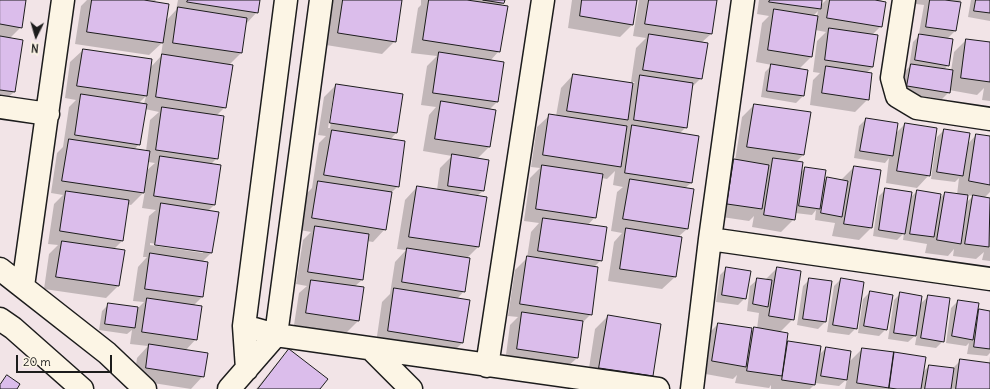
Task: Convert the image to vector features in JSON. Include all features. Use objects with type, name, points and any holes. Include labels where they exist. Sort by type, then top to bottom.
[{"type":"street","points":[[23,286],[63,0]]},
{"type":"street","points":[[247,369],[244,326],[286,0]]},
{"type":"street","points":[[229,389],[276,335],[321,0]]},
{"type":"street","points":[[487,366],[543,0]]},
{"type":"street","points":[[692,389],[710,239],[743,0]]},
{"type":"street","points":[[904,0],[892,78],[897,96],[917,108],[990,119]]},
{"type":"street","points":[[283,26],[317,30]]},
{"type":"street","points":[[0,107],[48,114]]},
{"type":"street","points":[[268,140],[301,144]]},
{"type":"street","points":[[257,221],[290,226]]},
{"type":"street","points":[[710,239],[990,279]]},
{"type":"street","points":[[0,269],[107,353],[145,389]]},
{"type":"street","points":[[0,319],[13,328],[82,389]]},
{"type":"street","points":[[244,326],[276,335],[658,389]]},
{"type":"street","points":[[371,349],[411,389]]},
{"type":"building","points":[[0,0],[26,0],[22,28],[0,24]]},
{"type":"building","points":[[92,0],[144,0],[169,4],[163,43],[87,32]]},
{"type":"building","points":[[188,0],[260,0],[258,13],[187,2]]},
{"type":"building","points":[[343,0],[402,0],[396,42],[338,33]]},
{"type":"building","points":[[429,0],[467,0],[508,6],[500,52],[423,40]]},
{"type":"building","points":[[483,0],[505,0],[504,3]]},
{"type":"building","points":[[582,0],[637,0],[633,25],[580,16]]},
{"type":"building","points":[[649,0],[717,0],[712,34],[645,24]]},
{"type":"building","points":[[770,0],[822,0],[821,9],[769,2]]},
{"type":"building","points":[[830,0],[875,0],[886,2],[882,27],[827,18]]},
{"type":"building","points":[[930,0],[961,2],[956,31],[926,27]]},
{"type":"building","points":[[976,0],[990,0],[990,13],[974,11]]},
{"type":"building","points":[[178,7],[247,18],[242,53],[173,43]]},
{"type":"building","points":[[774,9],[818,16],[812,57],[768,50]]},
{"type":"building","points":[[829,28],[878,35],[873,67],[825,60]]},
{"type":"building","points":[[649,34],[708,43],[702,79],[643,70]]},
{"type":"building","points":[[919,34],[953,39],[949,66],[915,60]]},
{"type":"building","points":[[0,36],[23,40],[15,92],[0,90]]},
{"type":"building","points":[[966,39],[990,42],[990,82],[961,78]]},
{"type":"building","points":[[83,49],[152,59],[147,96],[77,86]]},
{"type":"building","points":[[439,52],[504,62],[498,102],[433,93]]},
{"type":"building","points":[[162,54],[233,65],[226,108],[156,97]]},
{"type":"building","points":[[771,64],[808,70],[804,96],[767,91]]},
{"type":"building","points":[[911,64],[953,70],[950,93],[907,86]]},
{"type":"building","points":[[826,66],[872,73],[869,100],[822,93]]},
{"type":"building","points":[[573,74],[633,83],[628,120],[567,111]]},
{"type":"building","points":[[640,75],[693,83],[687,128],[634,120]]},
{"type":"building","points":[[336,84],[403,94],[397,133],[330,123]]},
{"type":"building","points":[[81,94],[147,104],[140,145],[75,135]]},
{"type":"building","points":[[441,101],[496,110],[490,147],[435,139]]},
{"type":"building","points":[[754,104],[811,112],[804,155],[747,147]]},
{"type":"building","points":[[162,107],[224,116],[218,159],[156,150]]},
{"type":"building","points":[[549,114],[627,126],[621,167],[543,155]]},
{"type":"building","points":[[866,118],[898,123],[893,156],[860,151]]},
{"type":"building","points":[[905,123],[937,128],[930,176],[897,171]]},
{"type":"building","points":[[632,125],[699,136],[692,183],[625,173]]},
{"type":"building","points":[[944,129],[970,133],[963,176],[937,172]]},
{"type":"building","points":[[332,130],[405,141],[399,187],[324,175]]},
{"type":"building","points":[[976,134],[990,136],[990,185],[969,181]]},
{"type":"building","points":[[69,139],[150,151],[144,193],[62,181]]},
{"type":"building","points":[[452,154],[489,160],[484,191],[448,186]]},
{"type":"building","points":[[160,156],[221,165],[215,205],[154,196]]},
{"type":"building","points":[[773,158],[803,162],[795,220],[764,215]]},
{"type":"building","points":[[734,159],[769,165],[762,209],[727,204]]},
{"type":"building","points":[[542,165],[603,174],[596,218],[536,209]]},
{"type":"building","points":[[854,166],[881,170],[872,228],[844,224]]},
{"type":"building","points":[[805,167],[826,170],[820,209],[799,206]]},
{"type":"building","points":[[827,177],[848,181],[842,217],[821,213]]},
{"type":"building","points":[[630,179],[694,189],[688,229],[623,219]]},
{"type":"building","points":[[318,181],[392,192],[386,230],[312,218]]},
{"type":"building","points":[[417,186],[487,197],[479,247],[409,237]]},
{"type":"building","points":[[885,188],[912,192],[905,234],[879,230]]},
{"type":"building","points":[[917,190],[941,194],[934,237],[910,234]]},
{"type":"building","points":[[66,191],[129,200],[123,241],[60,231]]},
{"type":"building","points":[[945,192],[968,195],[961,244],[937,240]]},
{"type":"building","points":[[973,195],[990,198],[989,247],[965,244]]},
{"type":"building","points":[[161,203],[219,212],[212,253],[155,245]]},
{"type":"building","points":[[543,218],[607,227],[602,261],[538,251]]},
{"type":"building","points":[[315,226],[369,234],[363,280],[308,272]]},
{"type":"building","points":[[626,228],[682,237],[676,277],[620,269]]},
{"type":"building","points":[[62,241],[125,250],[119,286],[56,277]]},
{"type":"building","points":[[407,248],[470,258],[465,292],[402,282]]},
{"type":"building","points":[[150,253],[208,262],[203,297],[145,289]]},
{"type":"building","points":[[527,256],[598,267],[592,315],[520,304]]},
{"type":"building","points":[[726,267],[751,271],[746,299],[722,295]]},
{"type":"building","points":[[777,267],[801,271],[794,320],[769,316]]},
{"type":"building","points":[[757,278],[772,280],[768,307],[753,304]]},
{"type":"building","points":[[809,278],[832,281],[826,322],[803,319]]},
{"type":"building","points":[[841,278],[864,282],[857,329],[833,325]]},
{"type":"building","points":[[311,280],[364,287],[359,321],[306,313]]},
{"type":"building","points":[[394,288],[470,300],[463,343],[388,331]]},
{"type":"building","points":[[870,291],[893,295],[887,330],[864,326]]},
{"type":"building","points":[[900,292],[922,296],[916,336],[894,333]]},
{"type":"building","points":[[928,295],[950,298],[944,342],[921,338]]},
{"type":"building","points":[[147,298],[202,306],[197,340],[142,332]]},
{"type":"building","points":[[958,300],[979,303],[973,340],[952,336]]},
{"type":"building","points":[[108,303],[138,307],[135,328],[105,324]]},
{"type":"building","points":[[979,309],[990,311],[990,349],[974,347]]},
{"type":"building","points":[[522,312],[583,321],[578,358],[517,349]]},
{"type":"building","points":[[608,315],[661,324],[653,376],[599,368]]},
{"type":"building","points":[[718,323],[752,328],[746,367],[712,361]]},
{"type":"building","points":[[754,327],[788,333],[782,376],[747,371]]},
{"type":"building","points":[[788,341],[821,346],[815,385],[782,380]]},
{"type":"building","points":[[149,344],[208,353],[204,377],[146,368]]},
{"type":"building","points":[[826,347],[851,351],[847,380],[821,376]]},
{"type":"building","points":[[862,348],[894,352],[889,388],[857,383]]},
{"type":"building","points":[[289,349],[328,379],[320,389],[258,389]]},
{"type":"building","points":[[894,352],[926,357],[921,389],[889,388]]},
{"type":"building","points":[[960,359],[990,363],[990,389],[956,389]]},
{"type":"building","points":[[929,365],[954,368],[951,389],[925,389]]},
{"type":"building","points":[[7,375],[20,384],[17,389],[0,389],[0,385]]}]
